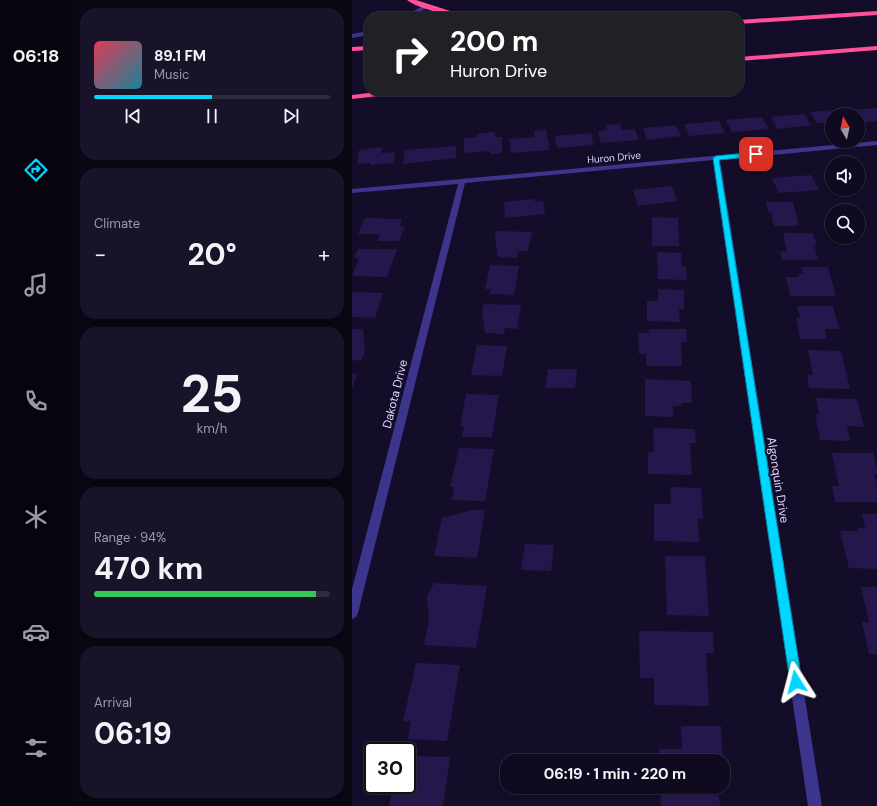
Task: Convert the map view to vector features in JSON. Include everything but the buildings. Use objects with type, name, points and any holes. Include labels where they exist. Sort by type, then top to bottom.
[{"type":"highway","points":[[410,0],[448,12]]},
{"type":"highway","points":[[744,22],[877,13]]},
{"type":"highway","points":[[352,49],[364,48]]},
{"type":"highway","points":[[744,59],[877,48]]},
{"type":"highway","points":[[352,89],[364,88]]},
{"type":"highway","points":[[352,97],[364,96]]},
{"type":"street","points":[[415,12],[427,6]]},
{"type":"street","points":[[352,36],[364,34]]},
{"type":"street","name":"Huron Drive","points":[[352,192],[877,143]]},
{"type":"street","name":"Algonquin Drive","points":[[716,158],[815,806]]},
{"type":"street","name":"Dakota Drive","points":[[352,613],[462,182]]},
{"type":"route","points":[[756,154],[716,158],[796,682]]}]
